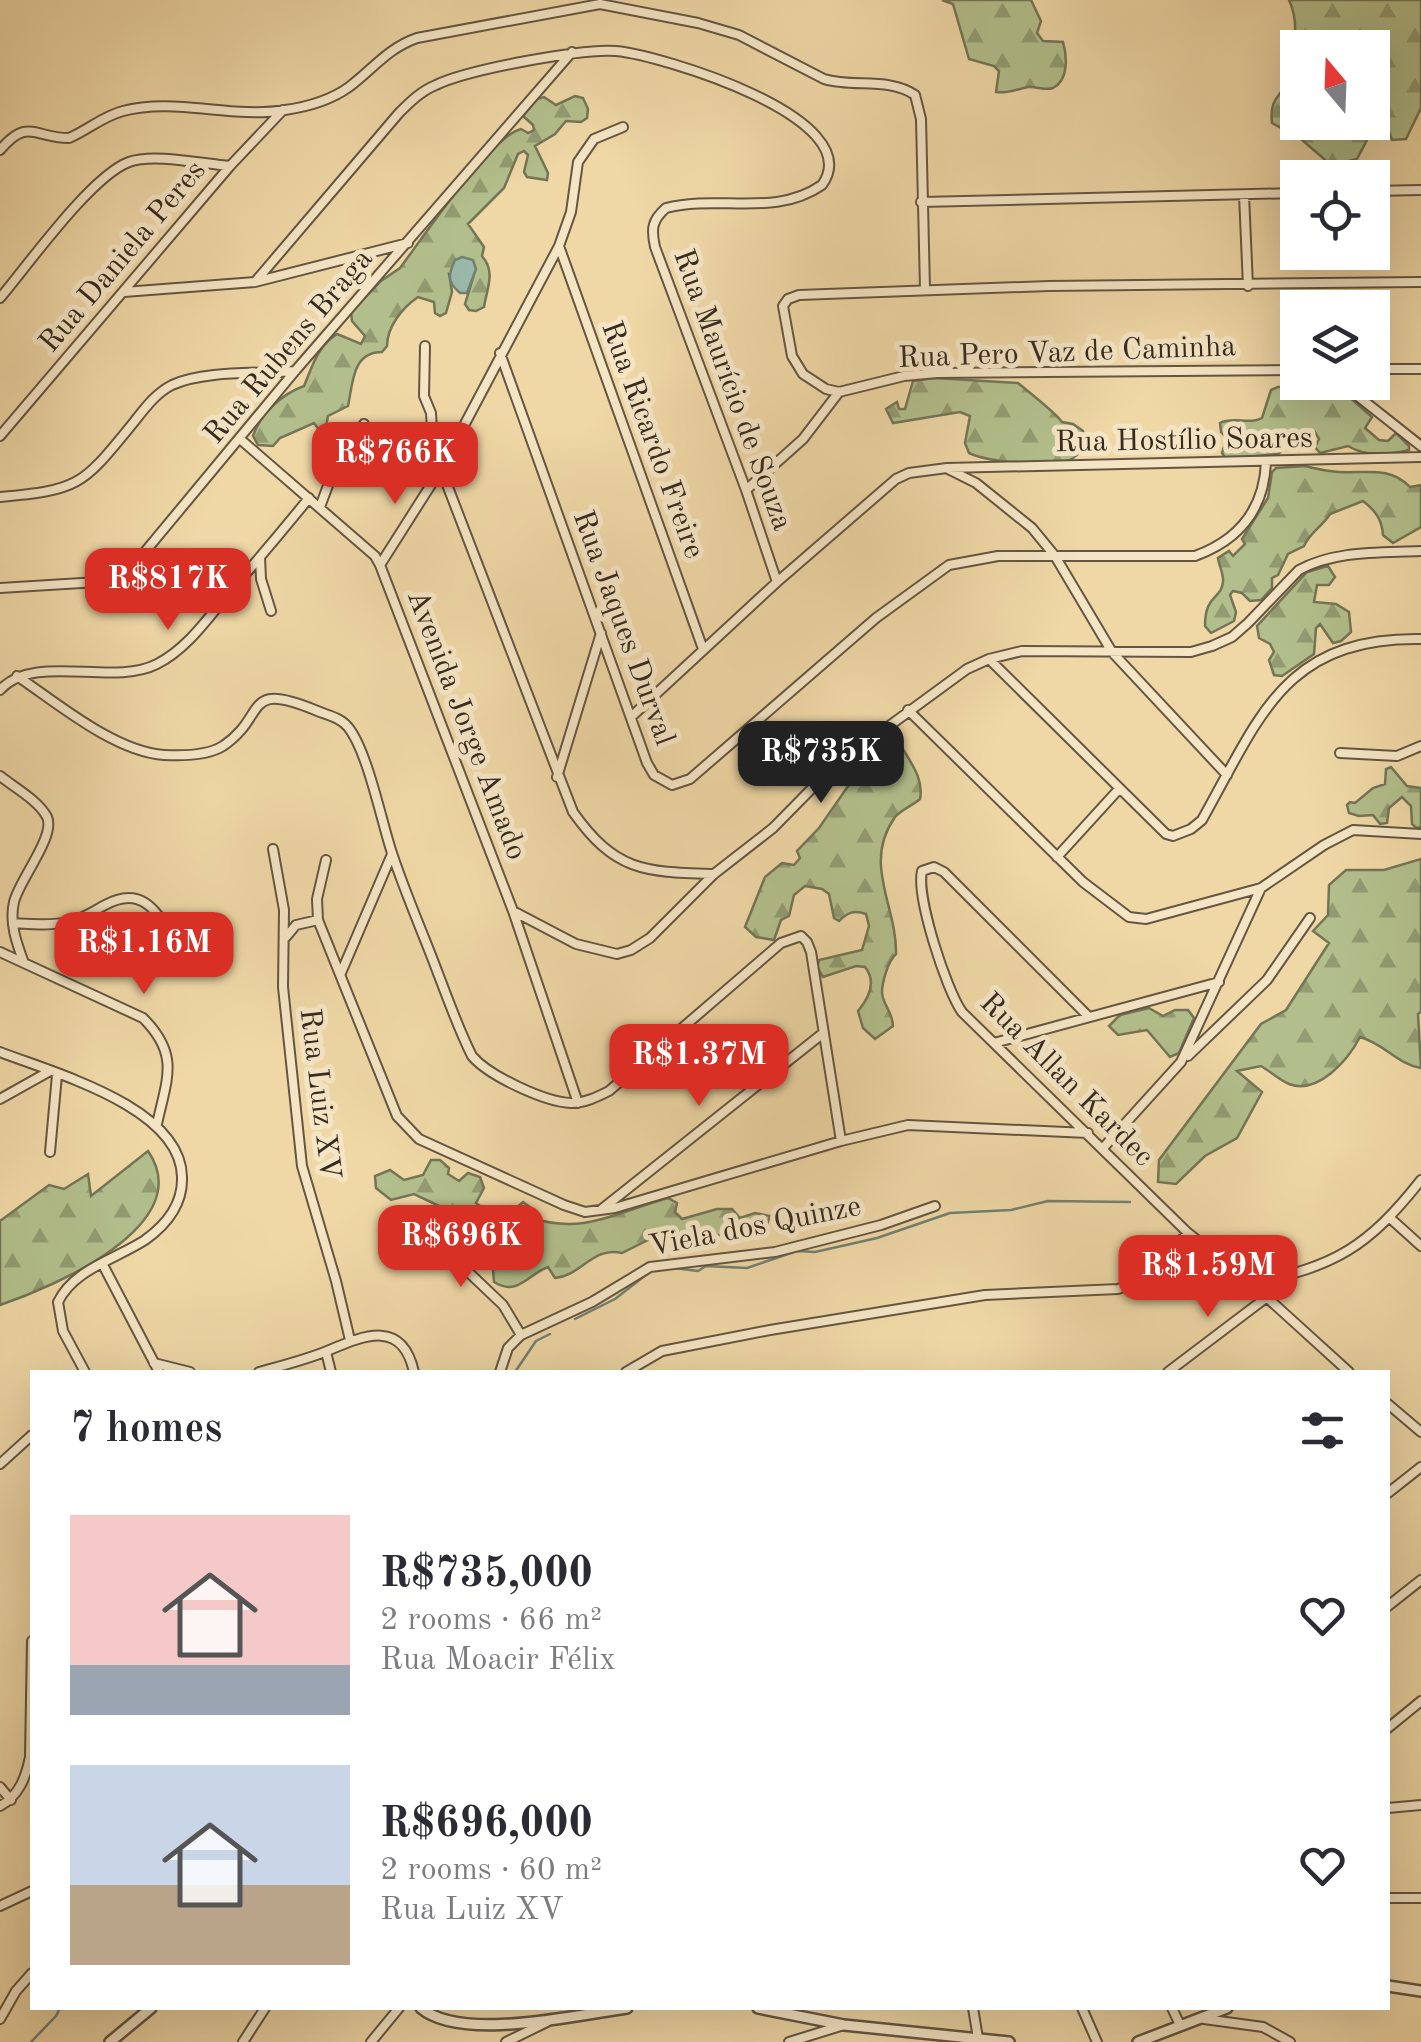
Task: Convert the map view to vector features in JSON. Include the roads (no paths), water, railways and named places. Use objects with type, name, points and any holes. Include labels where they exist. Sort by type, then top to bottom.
[{"type":"street","points":[[0,150],[20,131],[68,138],[106,117],[142,108],[284,110],[341,92],[393,47],[417,38],[600,4],[738,35],[838,84],[908,90],[918,100],[921,119],[924,289]]},
{"type":"street","name":"Rua Maurício de Souza","points":[[255,282],[413,99],[447,81],[572,52],[613,50],[711,76],[810,127],[822,138],[828,153],[826,179],[798,200],[674,206],[666,208],[653,222],[654,247],[777,582]]},
{"type":"street","name":"Rua Rubens Braga","points":[[0,588],[98,582],[124,576],[572,52]]},
{"type":"street","name":"Rua Daniela Peres","points":[[0,436],[230,166],[284,110]]},
{"type":"street","name":"Avenida Jorge Amado","points":[[578,1102],[513,911],[380,566],[442,468],[559,246],[571,212],[578,162],[594,139],[623,127]]},
{"type":"street","points":[[0,298],[95,188],[120,167],[142,160],[230,166]]},
{"type":"street","points":[[1390,191],[1421,190]]},
{"type":"street","points":[[921,202],[1280,194]]},
{"type":"street","points":[[1244,195],[1248,286]]},
{"type":"street","points":[[124,292],[255,282],[408,242]]},
{"type":"street","name":"Rua Ricardo Freire","points":[[559,246],[703,649]]},
{"type":"street","points":[[746,490],[803,439],[838,392],[813,382],[792,356],[782,315],[788,299],[924,289],[1421,282]]},
{"type":"street","points":[[425,346],[424,396],[431,412],[434,479]]},
{"type":"street","name":"Rua Jaques Durval","points":[[500,353],[631,716],[654,775],[662,782],[682,783],[876,618],[949,565],[998,556],[1194,556],[1215,549],[1252,517],[1263,488],[1266,462]]},
{"type":"street","points":[[1390,369],[1421,369]]},
{"type":"street","name":"Rua Pero Vaz de Caminha","points":[[838,392],[904,376],[937,373],[1280,370]]},
{"type":"street","points":[[0,497],[46,493],[84,479],[150,401],[171,386],[196,378],[295,372]]},
{"type":"street","points":[[1363,400],[1421,446]]},
{"type":"street","points":[[320,508],[336,464],[364,424]]},
{"type":"street","points":[[240,439],[374,556],[380,566]]},
{"type":"street","name":"Rua Hostílio Soares","points":[[631,716],[777,582],[909,472],[1421,456]]},
{"type":"street","points":[[442,468],[573,812],[594,841],[616,858],[667,873],[714,874]]},
{"type":"street","points":[[947,468],[976,483],[1032,528],[1055,556],[1112,652],[1228,775]]},
{"type":"street","points":[[0,690],[17,676],[131,672],[158,664],[198,631],[310,498]]},
{"type":"street","points":[[513,911],[576,944],[616,954],[631,950],[650,938],[714,874],[772,828],[832,767],[947,681],[989,659],[1040,650],[1191,652],[1212,646],[1240,630],[1299,570],[1312,563],[1359,554],[1421,551]]},
{"type":"street","points":[[260,556],[261,579],[271,612]]},
{"type":"street","points":[[557,777],[601,633]]},
{"type":"street","points":[[989,659],[1166,834],[1180,835],[1202,820],[1261,716],[1305,666],[1356,644],[1421,639]]},
{"type":"street","points":[[17,676],[97,729],[146,753],[198,754],[214,750],[225,744],[252,711],[271,698],[283,697],[338,719],[355,738],[392,854],[472,1056],[481,1067],[540,1095],[578,1102],[610,1092],[781,943],[800,936],[808,942],[811,952],[841,1141]]},
{"type":"street","points":[[908,710],[1057,857],[1128,916],[1146,919],[1261,888],[1353,830],[1421,834]]},
{"type":"street","points":[[1340,753],[1397,756],[1421,746]]},
{"type":"street","points":[[0,776],[36,805],[49,822],[49,832],[19,886],[13,905],[13,923],[24,964]]},
{"type":"street","points":[[1057,857],[1119,790]]},
{"type":"street","name":"Rua Luiz XV","points":[[273,848],[286,937],[283,987],[302,1166],[350,1340]]},
{"type":"street","points":[[341,972],[392,854]]},
{"type":"street","points":[[326,860],[317,899],[318,920],[388,1097],[406,1129],[564,1205],[585,1212],[600,1211],[908,1125],[1088,1133]]},
{"type":"street","name":"Rua Allan Kardec","points":[[1088,1016],[944,872],[934,867],[922,871],[921,887],[952,998],[1188,1232],[1251,1282],[1347,1370]]},
{"type":"street","points":[[1181,1062],[1261,888]]},
{"type":"street","points":[[13,923],[71,922],[117,898],[129,896],[153,908],[178,944]]},
{"type":"street","points":[[1103,1148],[1181,1062],[1267,980],[1310,918]]},
{"type":"street","points":[[286,937],[296,924],[318,920]]},
{"type":"street","points":[[0,952],[143,1018],[159,1034],[170,1066],[157,1124]]},
{"type":"street","points":[[994,1043],[1219,982]]},
{"type":"street","points":[[600,1211],[822,1034]]},
{"type":"street","points":[[0,1052],[108,1096],[157,1124],[182,1169],[182,1187],[175,1209],[160,1229],[72,1284],[58,1302],[63,1330],[84,1370]]},
{"type":"street","points":[[0,1099],[54,1073]]},
{"type":"street","points":[[50,1152],[54,1073]]},
{"type":"street","points":[[1251,1282],[1294,1275],[1328,1263],[1364,1242],[1421,1180]]},
{"type":"street","name":"Viela dos Quinze","points":[[521,1334],[592,1302],[659,1264],[775,1252],[936,1206]]},
{"type":"street","points":[[1390,1218],[1421,1246]]},
{"type":"street","points":[[423,1228],[503,1304],[521,1334],[508,1348],[501,1370]]},
{"type":"street","points":[[629,1370],[662,1351],[985,1294],[1118,1289],[1150,1273],[1188,1232]]},
{"type":"street","points":[[102,1263],[156,1368]]},
{"type":"street","points":[[1171,1370],[1267,1297]]},
{"type":"street","points":[[266,1370],[326,1352],[350,1340],[382,1335],[394,1339],[406,1351],[413,1370]]},
{"type":"street","points":[[326,1352],[330,1370]]},
{"type":"street","points":[[1390,1406],[1421,1432]]},
{"type":"street","points":[[0,1464],[30,1437]]},
{"type":"street","points":[[1390,1491],[1421,1467]]},
{"type":"street","points":[[1390,1604],[1421,1580]]},
{"type":"street","points":[[1390,1726],[1421,1701]]},
{"type":"street","points":[[0,1806],[11,1800],[27,1774],[30,1756]]},
{"type":"street","points":[[0,1786],[11,1800]]},
{"type":"street","points":[[1390,1808],[1421,1805]]},
{"type":"street","points":[[0,1906],[30,1892]]},
{"type":"street","points":[[1390,1898],[1421,1898]]},
{"type":"street","points":[[0,2019],[30,1975]]},
{"type":"street","points":[[1390,1986],[1421,1991]]},
{"type":"street","points":[[110,2042],[149,2010]]},
{"type":"street","points":[[243,2042],[264,2010]]},
{"type":"street","points":[[372,2042],[397,2010]]},
{"type":"street","points":[[424,2010],[445,2021],[484,2026],[613,2010]]},
{"type":"street","points":[[768,2010],[844,2025],[1010,2042]]},
{"type":"street","points":[[973,2010],[978,2038]]},
{"type":"street","points":[[1083,2010],[1097,2042]]},
{"type":"street","points":[[1173,2010],[1180,2024]]},
{"type":"street","points":[[1138,2042],[1157,2038],[1180,2024],[1220,2010]]},
{"type":"street","points":[[506,2042],[555,2018]]},
{"type":"street","points":[[1194,2018],[1263,2027],[1290,2042]]},
{"type":"street","points":[[789,2042],[844,2025]]},
{"type":"waterway","points":[[674,1268],[747,1268],[797,1251],[815,1252],[877,1238],[950,1213],[1011,1210],[1048,1201],[1130,1202]]},
{"type":"waterway","points":[[575,1319],[615,1299],[651,1271]]},
{"type":"waterway","points":[[516,1370],[536,1341],[550,1334]]},
{"type":"waterway","points":[[31,2042],[59,2010]]}]
